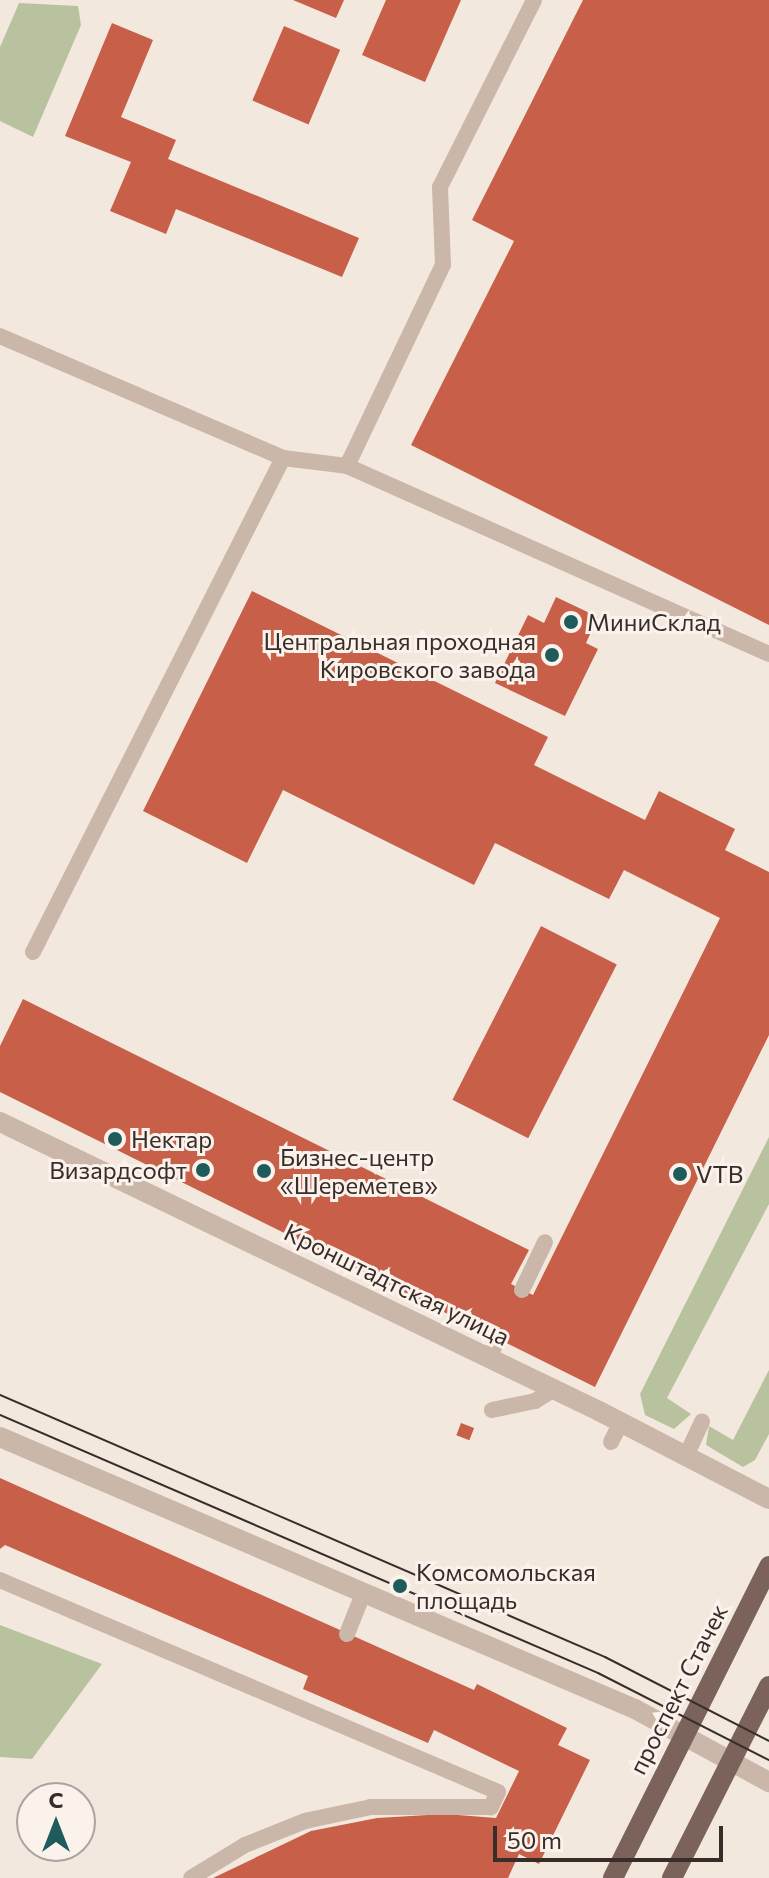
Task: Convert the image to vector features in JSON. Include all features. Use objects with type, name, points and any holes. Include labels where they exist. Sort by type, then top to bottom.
[{"type":"main road","name":"проспект Стачек","points":[[613,1878],[769,1566]]},
{"type":"main road","points":[[672,1878],[769,1686]]},
{"type":"street","name":"Кронштадтская улица","points":[[0,1122],[494,1348],[554,1389],[769,1499]]},
{"type":"street","points":[[0,1437],[685,1735],[769,1782]]},
{"type":"lane","points":[[347,466],[443,265],[440,187],[534,0]]},
{"type":"lane","points":[[0,336],[283,458],[347,466],[769,654]]},
{"type":"lane","points":[[33,952],[283,458]]},
{"type":"lane","points":[[522,1290],[545,1242]]},
{"type":"lane","points":[[492,1410],[535,1401],[554,1389]]},
{"type":"lane","points":[[686,1456],[702,1421]]},
{"type":"lane","points":[[611,1442],[621,1422]]},
{"type":"lane","points":[[0,1580],[498,1792],[491,1807],[440,1804],[345,1812],[305,1821],[216,1870],[191,1878]]},
{"type":"lane","points":[[347,1634],[363,1594]]},
{"type":"lane","points":[[315,1714],[322,1697]]},
{"type":"green space","points":[[19,3],[78,6],[81,25],[33,137],[0,121],[0,47]]},
{"type":"green space","points":[[769,1137],[769,1204],[667,1398],[691,1414],[674,1429],[645,1415],[640,1394]]},
{"type":"green space","points":[[769,1370],[769,1434],[755,1460],[743,1467],[706,1445],[709,1426],[733,1440]]},
{"type":"green space","points":[[0,1625],[102,1664],[32,1759],[0,1757]]},
{"type":"building","points":[[293,0],[344,0],[336,18]]},
{"type":"building","points":[[386,0],[461,0],[425,82],[362,55]]},
{"type":"building","points":[[583,0],[769,0],[769,625],[411,445],[514,241],[472,220]]},
{"type":"building","points":[[112,23],[153,40],[121,117],[176,140],[168,159],[359,238],[342,277],[176,209],[166,234],[110,211],[131,162],[65,136]]},
{"type":"building","points":[[284,26],[340,50],[309,124],[252,101]]},
{"type":"building","points":[[252,591],[548,737],[534,765],[645,820],[659,791],[735,829],[725,850],[769,872],[769,1035],[595,1387],[0,1092],[0,1046],[23,999],[529,1250],[511,1284],[533,1295],[720,918],[624,870],[609,899],[495,843],[474,885],[283,790],[247,863],[143,811]]},
{"type":"building","name":"Центральная проходная Кировского завода","points":[[556,597],[598,617],[586,643],[598,649],[565,716],[495,683],[528,615],[544,623]]},
{"type":"building","points":[[541,926],[617,965],[528,1138],[452,1100]]},
{"type":"building","points":[[461,1423],[474,1428],[469,1440],[456,1435]]},
{"type":"building","points":[[0,1478],[474,1690],[477,1684],[567,1728],[558,1745],[590,1760],[539,1864],[519,1854],[508,1878],[213,1878],[311,1831],[377,1818],[445,1814],[496,1818],[519,1771],[434,1730],[428,1743],[303,1689],[308,1676],[5,1545],[0,1549]]},
{"type":"tram line","points":[[0,1395],[605,1657],[769,1741]]},
{"type":"tram line","points":[[0,1415],[598,1673],[769,1760]]},
{"type":"place","name":"МиниСклад","points":[[571,622]]},
{"type":"place","name":"Центральная проходная Кировского завода","points":[[552,655]]},
{"type":"place","name":"Нектар","points":[[115,1139]]},
{"type":"place","name":"Визардсофт","points":[[203,1170]]},
{"type":"place","name":"Бизнес-центр «Шереметев»","points":[[264,1171]]},
{"type":"place","name":"VTB","points":[[680,1174]]},
{"type":"place","name":"Комсомольская площадь","points":[[400,1586]]}]
